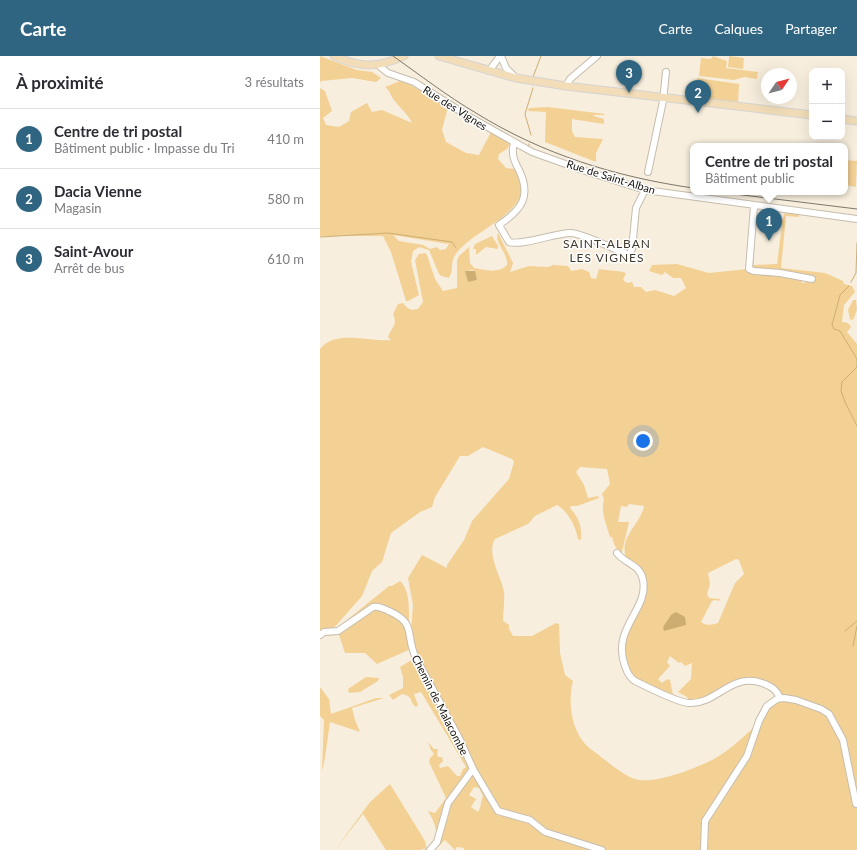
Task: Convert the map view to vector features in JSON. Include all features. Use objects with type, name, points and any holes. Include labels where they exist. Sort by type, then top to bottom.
[{"type":"main road","points":[[334,56],[354,64],[378,65],[404,56]]},
{"type":"main road","points":[[439,56],[516,78],[566,86],[809,115]]},
{"type":"main road","points":[[845,119],[857,121]]},
{"type":"street","points":[[489,71],[501,56],[506,68],[516,78]]},
{"type":"street","points":[[566,86],[570,79],[597,56]]},
{"type":"street","name":"Rue des Vignes","points":[[378,65],[388,74],[414,82],[468,116],[532,152]]},
{"type":"street","points":[[648,172],[663,98],[666,72]]},
{"type":"street","points":[[514,143],[513,154],[522,176],[524,198],[518,210],[499,225],[507,240],[512,243],[565,233],[576,233],[629,255],[632,249],[636,208],[646,190]]},
{"type":"street","name":"Rue de Saint-Alban","points":[[532,152],[646,190],[857,219]]},
{"type":"street","points":[[754,206],[749,269],[812,279]]},
{"type":"street","points":[[617,553],[621,558],[638,569],[643,581],[641,598],[626,629],[621,645],[624,663],[632,679],[687,703],[703,701],[725,687],[748,681],[758,681],[771,687],[776,691],[780,698]]},
{"type":"street","name":"Chemin de Malacombe","points":[[320,635],[324,632],[338,631],[373,607],[391,612],[403,619],[409,626],[414,655],[460,740],[473,769]]},
{"type":"street","points":[[704,850],[705,821],[747,756],[767,706],[780,698],[805,703],[821,709],[829,714],[843,740],[856,804]]},
{"type":"street","points":[[430,850],[437,842],[448,803],[473,769],[498,811],[530,820],[545,832],[602,850]]},
{"type":"shaded area","points":[[320,56],[357,70],[372,72],[381,78],[376,82],[352,78],[321,81],[320,83]]},
{"type":"shaded area","points":[[713,56],[727,61],[726,68],[758,72],[757,79],[744,77],[734,80],[699,76],[701,58],[711,59]]},
{"type":"shaded area","points":[[729,56],[744,58],[743,69],[728,67]]},
{"type":"shaded area","points":[[697,78],[739,84],[738,102],[695,97]]},
{"type":"shaded area","points":[[400,81],[407,83],[448,107],[442,130],[446,142],[466,153],[479,155],[491,132],[510,144],[507,149],[499,154],[498,159],[506,168],[515,169],[523,192],[510,210],[459,250],[454,258],[452,271],[449,278],[439,274],[429,250],[419,247],[413,251],[411,262],[419,295],[408,301],[406,301],[391,252],[383,236],[320,236],[320,88],[325,91],[332,111],[323,118],[326,125],[339,127],[349,121],[351,112],[367,103],[372,112],[382,110],[412,123],[385,87]],"holes":[[[393,235],[449,244],[446,249],[440,250],[437,247],[430,249],[423,245],[399,241]]]},
{"type":"shaded area","points":[[548,107],[605,114],[593,115],[604,119],[604,124],[572,119],[572,131],[575,137],[603,139],[596,153],[596,162],[545,142],[546,112],[528,111],[529,108]]},
{"type":"shaded area","points":[[848,160],[857,161],[856,187],[848,186]]},
{"type":"shaded area","points":[[785,212],[799,215],[799,217],[786,216],[781,268],[825,273],[843,281],[844,284],[852,286],[855,292],[844,305],[842,322],[848,323],[851,327],[847,332],[857,344],[857,850],[464,850],[464,848],[457,847],[455,850],[445,840],[439,846],[437,845],[446,813],[444,813],[437,840],[432,846],[436,836],[436,829],[428,811],[435,813],[446,798],[429,762],[430,758],[434,754],[428,742],[434,749],[438,749],[438,757],[442,757],[443,761],[439,765],[440,768],[448,766],[457,776],[460,776],[463,769],[466,767],[421,692],[414,694],[418,705],[416,707],[406,695],[402,694],[393,700],[389,695],[403,688],[403,677],[400,667],[415,658],[411,632],[413,605],[408,578],[422,555],[447,568],[447,565],[464,540],[472,521],[509,479],[514,462],[512,459],[483,447],[468,456],[460,456],[435,497],[432,507],[420,512],[391,533],[382,562],[372,571],[362,596],[333,629],[320,633],[320,349],[326,343],[334,339],[353,338],[391,340],[388,337],[395,323],[393,314],[398,304],[403,303],[408,308],[413,310],[418,309],[423,302],[415,260],[419,254],[425,253],[427,255],[435,279],[443,291],[457,288],[457,260],[459,256],[469,247],[470,263],[474,268],[491,271],[500,270],[507,265],[507,261],[498,241],[498,233],[513,263],[510,272],[529,266],[568,266],[571,271],[582,269],[589,272],[591,278],[596,279],[599,269],[620,271],[626,273],[623,280],[627,283],[632,282],[634,287],[641,287],[646,292],[655,290],[674,296],[686,288],[681,278],[673,278],[665,272],[662,275],[649,271],[652,265],[677,264],[709,273],[748,269],[756,273],[781,274],[801,279],[802,283],[813,281],[814,279],[780,272],[755,271],[750,267],[753,247],[754,265],[777,264],[782,224],[779,221],[783,219]],"holes":[[[474,270],[477,280],[468,282],[465,271]],[[580,467],[607,469],[610,484],[602,494],[604,500],[603,514],[610,537],[612,537],[621,556],[629,522],[618,522],[621,506],[627,507],[629,504],[644,506],[642,513],[627,538],[625,545],[627,560],[639,568],[645,578],[645,589],[641,601],[629,627],[623,651],[619,651],[622,668],[626,675],[632,681],[633,677],[673,695],[670,680],[667,679],[662,683],[658,679],[670,666],[667,662],[670,656],[685,666],[692,663],[691,679],[678,692],[687,697],[690,702],[701,699],[735,682],[745,680],[755,680],[768,684],[776,689],[781,697],[796,699],[791,701],[779,701],[773,704],[767,709],[758,723],[729,749],[714,759],[697,767],[675,775],[653,780],[635,779],[618,770],[585,744],[576,728],[571,709],[571,690],[573,681],[565,675],[560,653],[559,624],[556,623],[532,636],[513,636],[509,629],[509,625],[503,621],[504,592],[492,551],[495,539],[528,524],[535,516],[557,505],[568,515],[578,539],[581,540],[579,522],[576,515],[570,508],[571,506],[577,506],[599,498],[598,496],[588,498],[584,485],[576,472]],[[736,559],[739,560],[744,574],[735,583],[718,623],[709,625],[701,622],[712,601],[719,601],[720,599],[709,598],[707,594],[710,584],[708,573]],[[474,787],[479,788],[483,796],[478,812],[471,807],[476,799],[469,795]]]},
{"type":"shaded area","points":[[492,236],[498,246],[498,249],[486,247],[476,255],[476,249],[473,249],[475,244]]},
{"type":"shaded area","points":[[465,271],[475,271],[477,280],[468,282]]},
{"type":"shaded area","points":[[853,300],[856,300],[857,310],[853,320],[850,319],[848,310]]},
{"type":"shaded area","points":[[400,581],[406,589],[409,606],[409,622],[400,615],[378,608],[404,622],[411,649],[377,664],[365,653],[345,653],[339,635],[324,635],[338,630],[337,628],[389,586],[392,586]]},
{"type":"shaded area","points":[[676,612],[685,617],[686,625],[664,631],[663,627],[671,615]]},
{"type":"shaded area","points":[[366,677],[379,678],[378,681],[360,692],[349,693],[348,689]]},
{"type":"shaded area","points":[[320,687],[329,699],[331,714],[376,698],[384,698],[352,708],[360,732],[330,722],[322,771],[324,720],[320,716]]},
{"type":"shaded area","points":[[390,784],[425,841],[427,850],[424,850],[425,848],[421,850],[386,850],[363,814],[335,850],[370,802]]},
{"type":"waterway","points":[[533,77],[541,56]]},
{"type":"waterway","points":[[531,135],[525,114],[533,88]]},
{"type":"waterway","points":[[320,237],[388,233],[452,242],[456,248]]},
{"type":"waterway","points":[[851,282],[856,273],[857,243]]},
{"type":"waterway","points":[[849,286],[840,295],[832,325],[834,329],[840,331],[857,359],[857,367],[842,382],[841,391],[857,426]]},
{"type":"waterway","points":[[845,631],[857,621]]},
{"type":"waterway","points":[[853,646],[857,626]]},
{"type":"railway","points":[[393,56],[444,93],[501,128],[553,152],[608,170],[690,187]]},
{"type":"railway","points":[[743,195],[857,209]]},
{"type":"place","name":"Saint-Avour","points":[[629,93]]},
{"type":"place","name":"Dacia Vienne","points":[[698,113]]},
{"type":"place","name":"Centre de tri postal","points":[[769,241]]},
{"type":"district","name":"SAINT-ALBAN LES VIGNES","points":[[607,251]]}]
